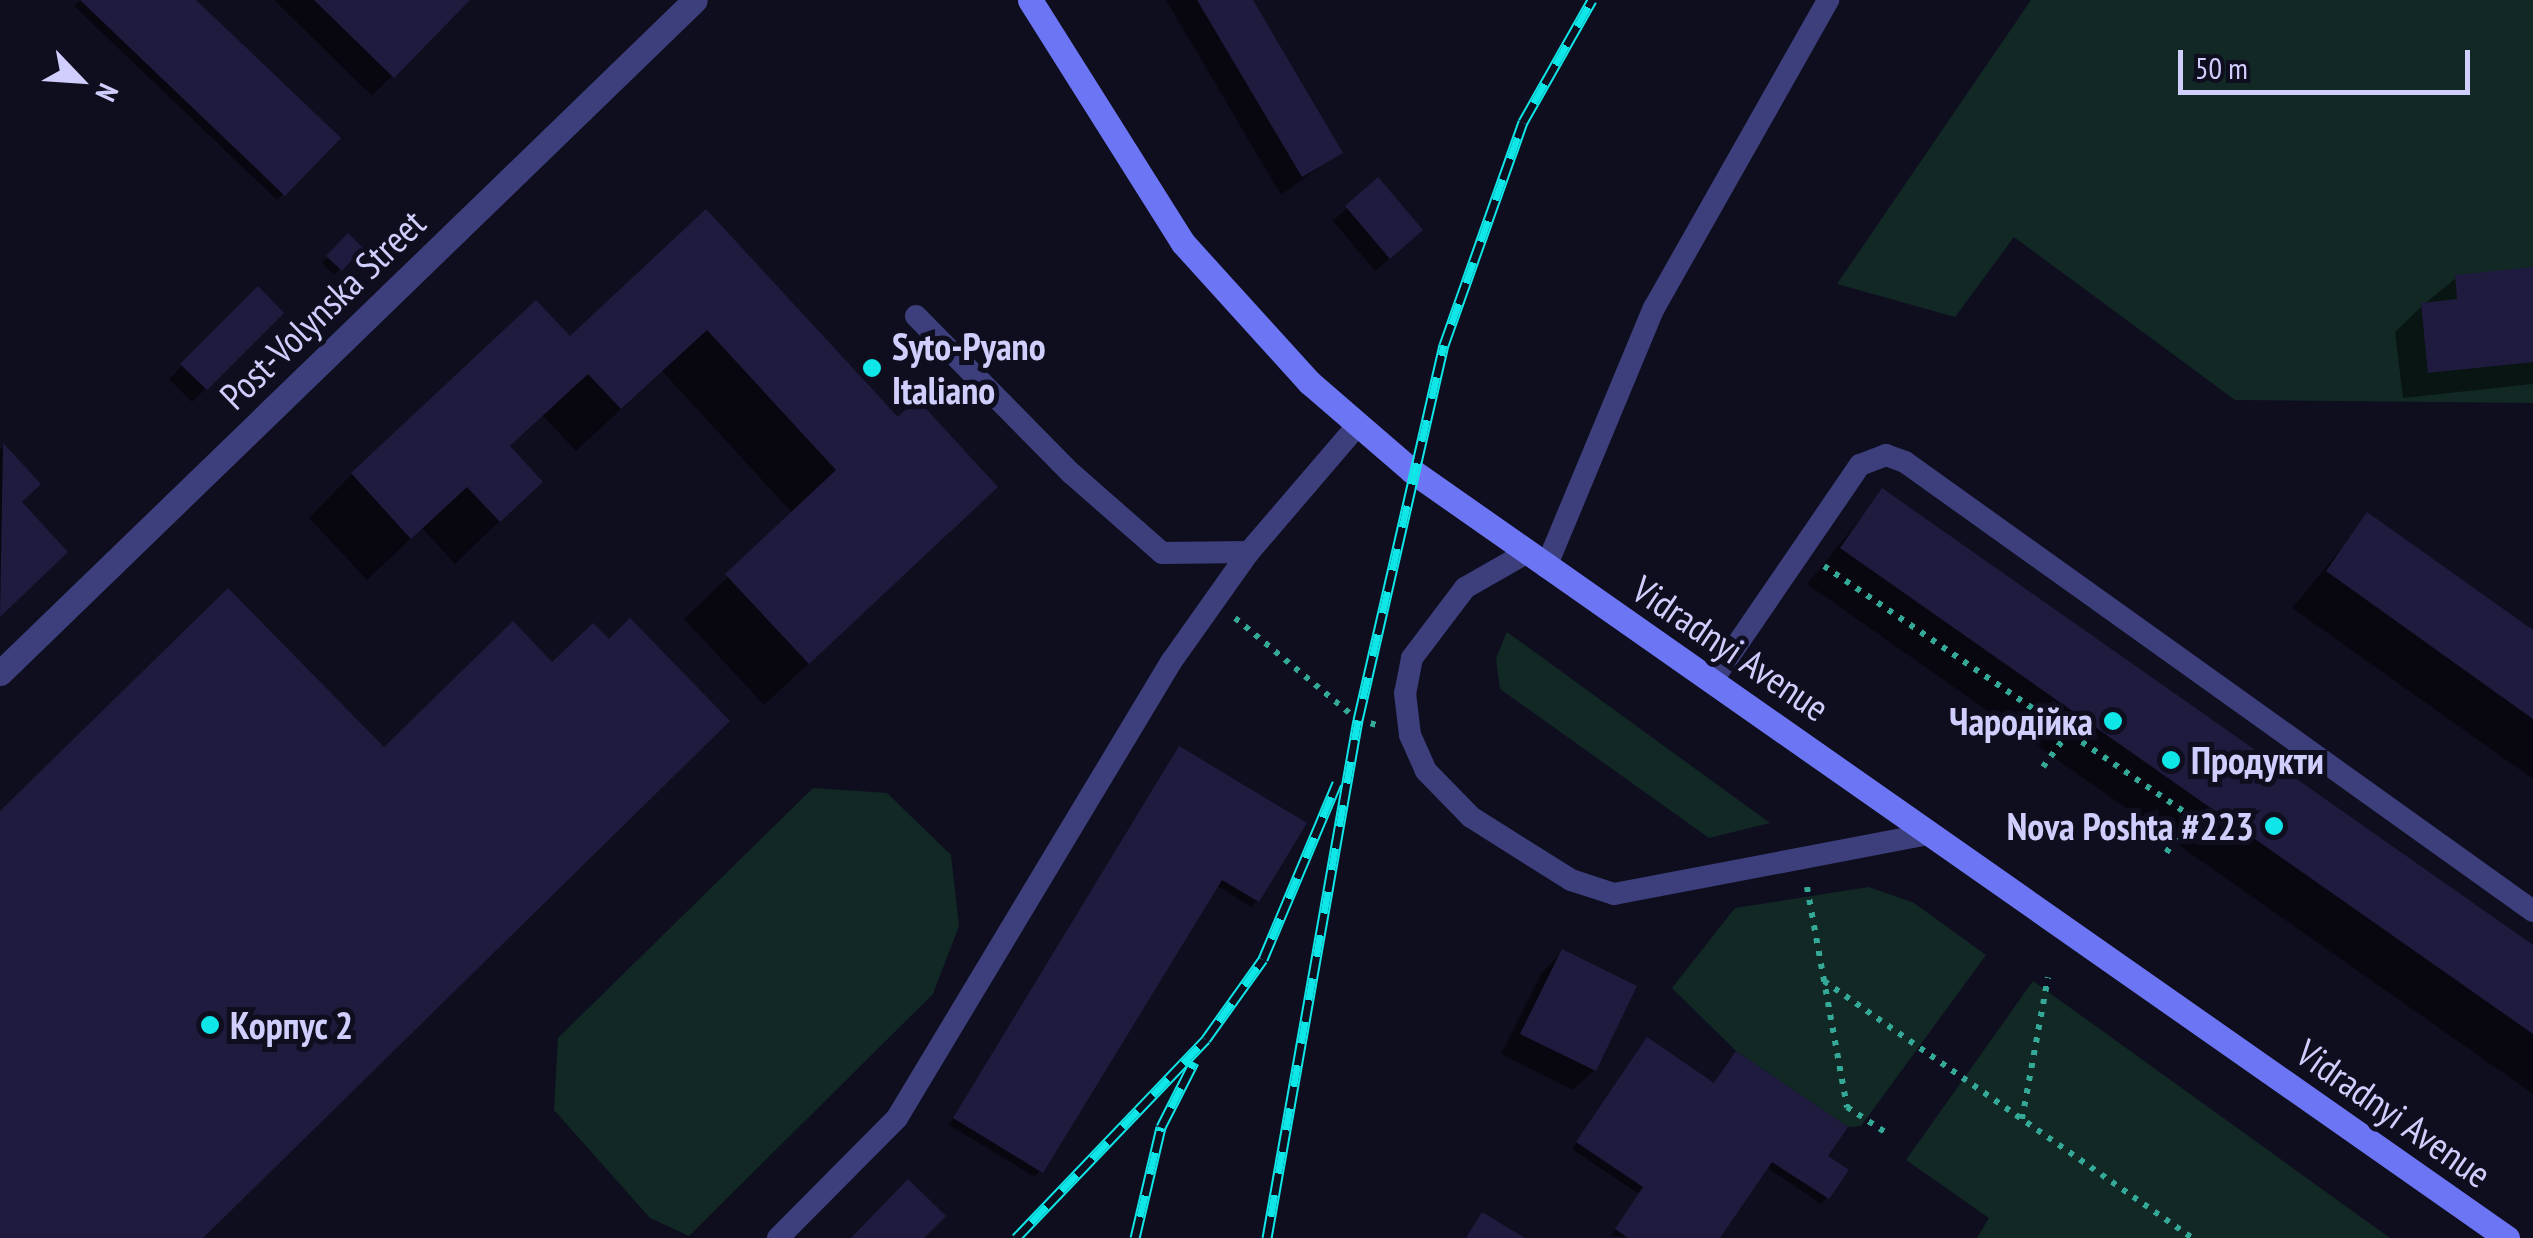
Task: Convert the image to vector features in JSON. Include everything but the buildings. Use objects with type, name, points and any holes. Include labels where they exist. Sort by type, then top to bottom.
[{"type":"main road","name":"Vidradnyi Avenue","points":[[1030,0],[1183,243],[1309,382],[1358,425],[1536,560],[2507,1238]]},
{"type":"street","name":"Post-Volynska Street","points":[[0,672],[695,0]]},
{"type":"lane","points":[[1828,0],[1654,308],[1536,560],[1465,588],[1420,644],[1405,693],[1410,735],[1426,771],[1470,817],[1571,880],[1614,894],[1928,834]]},
{"type":"lane","points":[[916,316],[1072,473],[1162,553],[1249,552]]},
{"type":"lane","points":[[778,1238],[897,1118],[1025,896],[1215,601],[1249,552],[1358,425]]},
{"type":"lane","points":[[1712,681],[1860,465],[1878,455],[1905,462],[2533,911]]},
{"type":"path","points":[[1801,550],[2191,816],[2166,853]]},
{"type":"path","points":[[1215,601],[1358,720],[1410,735]]},
{"type":"path","points":[[2043,767],[2068,733]]},
{"type":"path","points":[[1807,886],[1847,1107],[1885,1132]]},
{"type":"path","points":[[2022,1119],[2048,977]]},
{"type":"path","points":[[1824,981],[2192,1238]]},
{"type":"green space","points":[[2031,0],[2533,0],[2533,403],[2235,400],[2014,237],[1955,317],[1837,284]]},
{"type":"green space","points":[[1507,632],[1770,823],[1709,838],[1500,689],[1496,658]]},
{"type":"green space","points":[[813,788],[887,793],[951,855],[959,926],[933,994],[689,1236],[650,1218],[554,1110],[558,1038]]},
{"type":"green space","points":[[1869,887],[1914,903],[1986,955],[1861,1126],[1848,1127],[1736,1051],[1672,988],[1735,908]]},
{"type":"green space","points":[[2033,981],[2390,1238],[1977,1238],[1989,1218],[1906,1160]]},
{"type":"railway","points":[[1267,1238],[1358,720],[1444,345],[1523,122],[1592,0]]},
{"type":"railway","points":[[1016,1238],[1206,1039],[1263,959],[1337,783]]},
{"type":"railway","points":[[1135,1238],[1161,1127],[1194,1062]]},
{"type":"place","name":"Syto-Pyano Italiano","points":[[872,368]]},
{"type":"place","name":"Чародійка","points":[[2113,721]]},
{"type":"place","name":"Продукти","points":[[2171,760]]},
{"type":"place","name":"Nova Poshta #223","points":[[2274,826]]},
{"type":"place","name":"Корпус 2","points":[[210,1025]]}]
